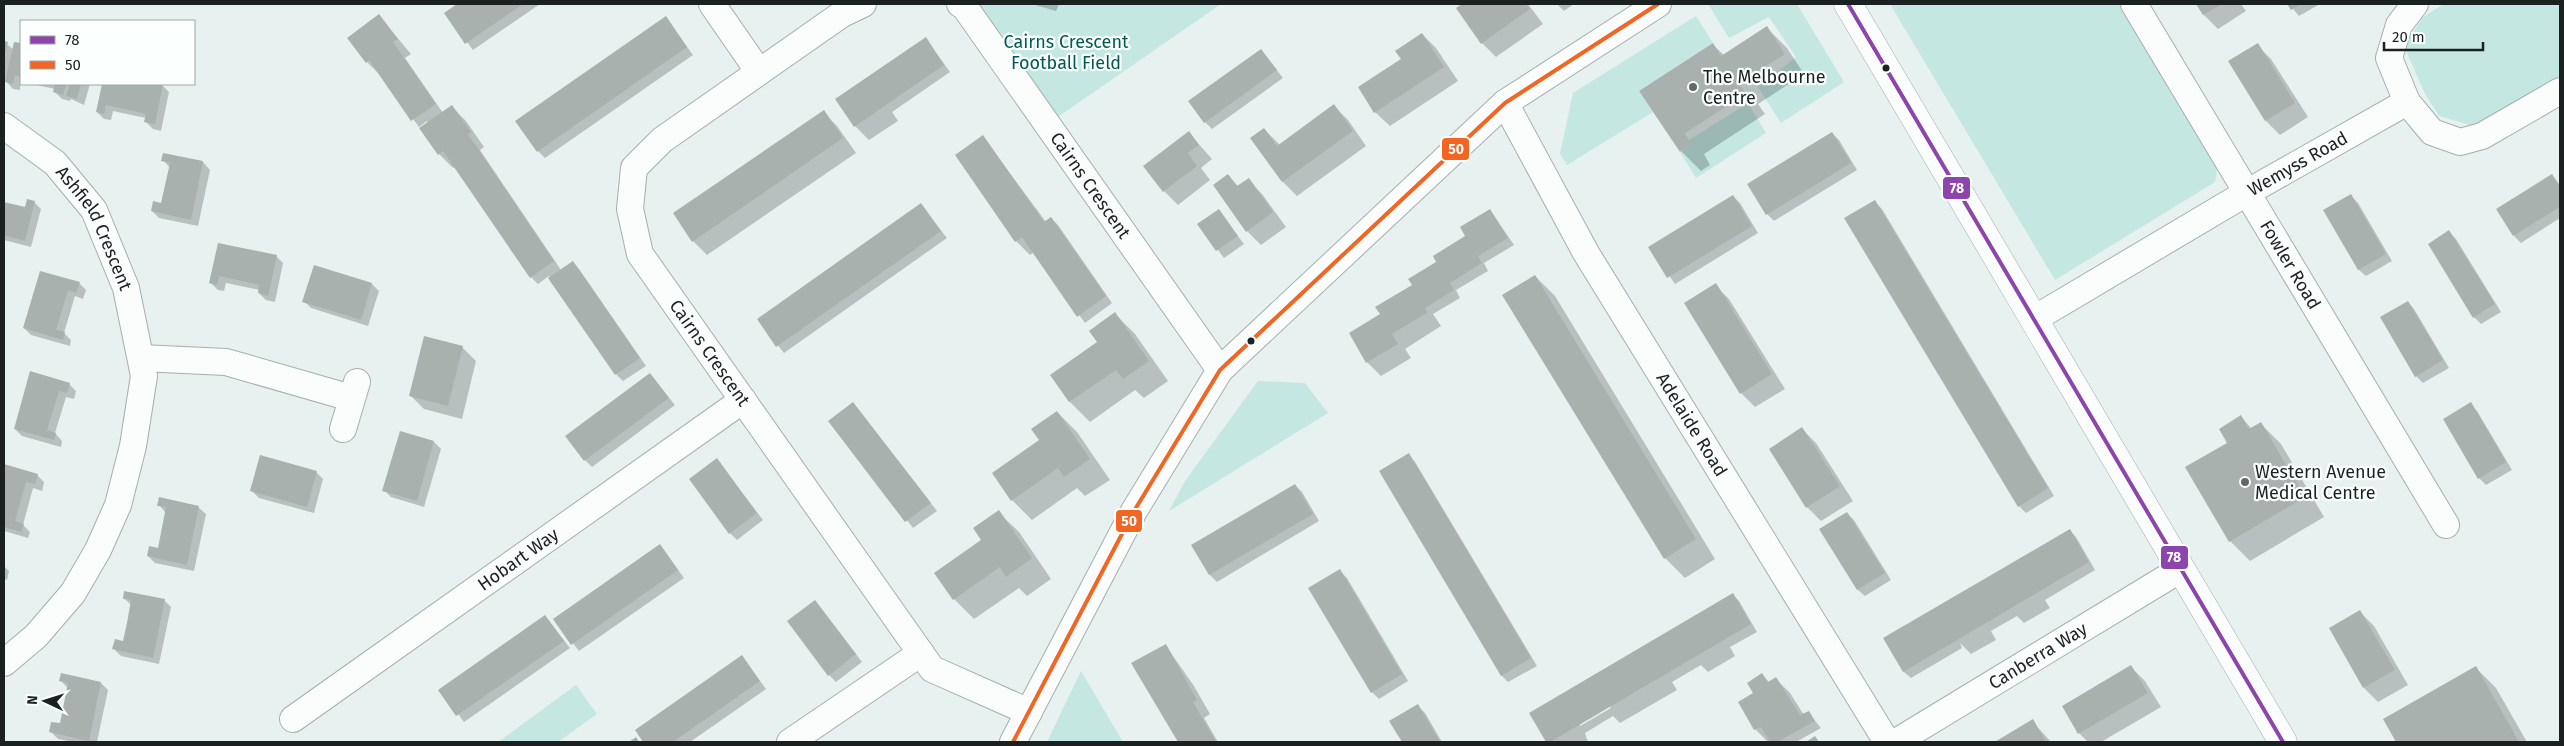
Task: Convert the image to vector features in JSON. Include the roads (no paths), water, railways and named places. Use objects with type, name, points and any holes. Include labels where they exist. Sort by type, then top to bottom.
[{"type":"street","points":[[712,4],[759,72]]},
{"type":"street","name":"Cairns Crescent","points":[[863,4],[842,14],[662,140],[634,168],[630,209],[640,254],[932,669],[1029,712]]},
{"type":"street","name":"Cairns Crescent","points":[[960,4],[964,6],[1220,370]]},
{"type":"street","points":[[1013,742],[1134,511],[1220,370],[1505,103],[1658,4]]},
{"type":"street","points":[[1848,4],[2283,742]]},
{"type":"street","name":"Fowler Road","points":[[2134,4],[2446,526]]},
{"type":"street","points":[[2415,4],[2399,25],[2389,58],[2407,102],[2432,132],[2460,142],[2482,136],[2560,91]]},
{"type":"street","name":"Wemyss Road","points":[[2034,319],[2248,192],[2407,102]]},
{"type":"street","name":"Adelaide Road","points":[[1505,103],[1586,253],[1887,742]]},
{"type":"street","name":"Ashfield Crescent","points":[[4,126],[55,163],[94,210],[126,288],[144,376],[133,446],[118,505],[102,541],[73,593],[36,636],[4,663]]},
{"type":"street","points":[[141,358],[226,362],[354,390],[344,429]]},
{"type":"street","name":"Hobart Way","points":[[293,719],[743,400]]},
{"type":"street","name":"Canberra Way","points":[[1896,742],[2181,569]]},
{"type":"street","points":[[790,742],[921,653]]},
{"type":"place","name":"The Melbourne Centre","points":[[1693,87]]},
{"type":"place","name":"Western Avenue Medical Centre","points":[[2245,482]]},
{"type":"park label","name":"Cairns Crescent Football Field","points":[[1066,52]]}]
